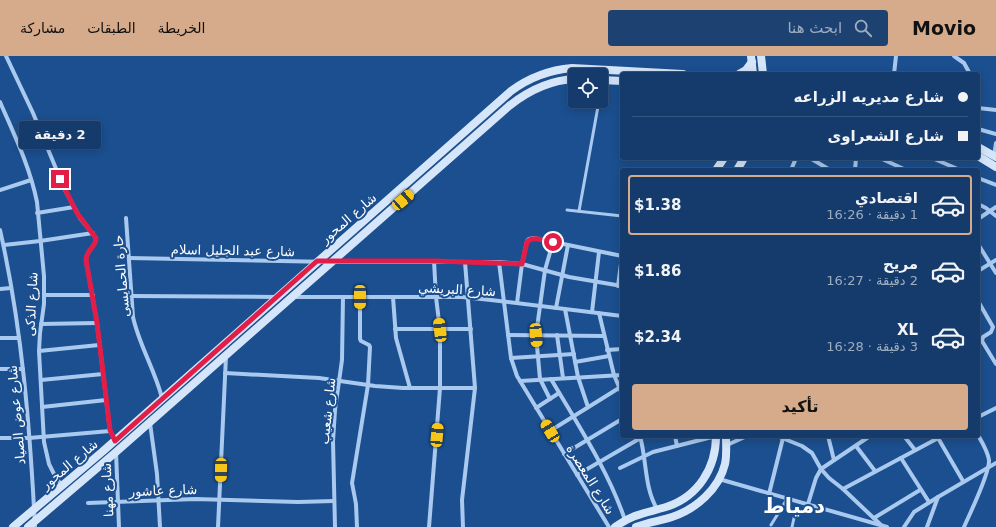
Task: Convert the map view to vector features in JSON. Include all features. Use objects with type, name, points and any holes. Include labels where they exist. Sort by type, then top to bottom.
[{"type":"main road","points":[[761,56],[764,72]]},
{"type":"main road","points":[[742,72],[746,70],[752,59]]},
{"type":"main road","points":[[752,59],[753,72]]},
{"type":"main road","name":"شارع المحور","points":[[13,527],[115,441],[276,297],[511,91],[530,79],[550,71],[572,68],[646,72]]},
{"type":"main road","name":"شارع المحور","points":[[28,527],[35,524],[291,297],[517,100],[543,86],[568,80]]},
{"type":"main road","points":[[608,80],[620,81]]},
{"type":"main road","points":[[980,148],[995,157]]},
{"type":"main road","points":[[980,157],[996,166]]},
{"type":"main road","points":[[213,354],[219,361]]},
{"type":"main road","points":[[615,527],[625,520],[637,515],[666,507],[684,499],[704,479],[712,464],[716,438]]},
{"type":"main road","points":[[636,527],[673,517],[688,510],[702,499],[719,479],[725,463],[726,438]]},
{"type":"main road","points":[[102,452],[108,459]]},
{"type":"street","points":[[6,56],[28,102],[60,179],[83,222],[96,238],[96,243],[88,250],[86,258],[97,323],[110,430],[115,441]]},
{"type":"street","points":[[894,72],[896,56]]},
{"type":"street","points":[[954,56],[964,63],[969,72]]},
{"type":"street","name":"شارع الذكى","points":[[0,102],[20,146],[35,191],[44,269],[44,295],[39,351],[45,448],[49,464],[62,486]]},
{"type":"street","points":[[980,108],[996,110]]},
{"type":"street","points":[[980,130],[996,134]]},
{"type":"street","points":[[995,157],[996,143]]},
{"type":"street","points":[[813,160],[827,168]]},
{"type":"street","points":[[884,160],[902,168]]},
{"type":"street","points":[[937,160],[955,168]]},
{"type":"street","points":[[980,179],[996,186]]},
{"type":"street","points":[[0,190],[31,180]]},
{"type":"street","points":[[980,205],[991,211],[996,216]]},
{"type":"street","points":[[37,213],[74,207]]},
{"type":"street","points":[[980,218],[996,207]]},
{"type":"street","name":"حارة الحمايسى","points":[[126,218],[132,312],[137,331],[154,370],[162,399]]},
{"type":"street","name":"شارع عوض الصياد","points":[[0,230],[4,245],[23,370],[35,508],[35,524]]},
{"type":"street","points":[[4,245],[93,233]]},
{"type":"street","points":[[517,303],[522,264],[529,239],[534,238],[620,256]]},
{"type":"street","points":[[550,399],[540,380],[536,335],[545,270],[553,242]]},
{"type":"street","points":[[556,308],[568,245]]},
{"type":"street","points":[[980,247],[996,273]]},
{"type":"street","points":[[592,312],[599,252]]},
{"type":"street","name":"شارع عبد الجليل اسلام","points":[[129,258],[332,262],[499,262],[522,264],[562,276],[620,286]]},
{"type":"street","points":[[980,270],[996,260]]},
{"type":"street","points":[[429,527],[440,388],[440,330],[434,261]]},
{"type":"street","points":[[463,527],[462,500],[475,388],[465,262]]},
{"type":"street","name":"شارع المعصرة","points":[[499,262],[503,301],[514,370],[609,527]]},
{"type":"street","points":[[0,289],[11,288]]},
{"type":"street","points":[[44,295],[93,295]]},
{"type":"street","points":[[131,296],[276,297]]},
{"type":"street","name":"شارع البريشي","points":[[291,297],[467,298],[620,316]]},
{"type":"street","points":[[357,527],[356,504],[352,483],[368,385],[370,347],[360,339],[360,297]]},
{"type":"street","points":[[393,297],[398,350],[410,388]]},
{"type":"street","name":"شارع شعيب","points":[[335,527],[333,441],[335,410],[340,381],[343,347],[343,298]]},
{"type":"street","points":[[980,308],[993,328],[993,330],[982,339],[983,343],[995,358],[996,364]]},
{"type":"street","points":[[565,309],[578,377],[588,407]]},
{"type":"street","points":[[550,431],[619,388],[614,375],[599,313]]},
{"type":"street","points":[[41,324],[97,323]]},
{"type":"street","points":[[395,329],[471,329]]},
{"type":"street","points":[[508,335],[604,336]]},
{"type":"street","points":[[557,335],[563,378]]},
{"type":"street","points":[[0,338],[19,338]]},
{"type":"street","points":[[39,351],[99,345]]},
{"type":"street","points":[[608,350],[620,349]]},
{"type":"street","points":[[511,358],[574,354]]},
{"type":"street","points":[[218,527],[226,356]]},
{"type":"street","points":[[575,362],[609,356]]},
{"type":"street","points":[[0,369],[23,370]]},
{"type":"street","points":[[225,373],[302,377],[368,385],[410,388],[475,388]]},
{"type":"street","points":[[41,380],[103,374]]},
{"type":"street","points":[[520,381],[620,375]]},
{"type":"street","points":[[551,379],[613,488],[625,520]]},
{"type":"street","points":[[536,408],[559,393]]},
{"type":"street","points":[[42,407],[106,400]]},
{"type":"street","points":[[980,416],[996,408]]},
{"type":"street","points":[[564,454],[620,420]]},
{"type":"street","points":[[150,422],[155,455],[160,527]]},
{"type":"street","points":[[0,438],[29,438],[110,430]]},
{"type":"street","points":[[577,475],[639,438]]},
{"type":"street","points":[[641,438],[648,489],[657,509]]},
{"type":"street","points":[[675,438],[677,446]]},
{"type":"street","points":[[620,468],[644,455],[708,438]]},
{"type":"street","points":[[726,446],[743,438]]},
{"type":"street","points":[[769,494],[783,438],[802,446],[812,453],[828,478],[843,489],[874,518],[885,526]]},
{"type":"street","points":[[828,438],[834,460]]},
{"type":"street","points":[[808,504],[816,478],[821,469],[867,438]]},
{"type":"street","points":[[906,438],[915,450]]},
{"type":"street","points":[[843,489],[938,438]]},
{"type":"street","points":[[941,438],[963,482]]},
{"type":"street","points":[[964,527],[988,467],[988,455],[980,438]]},
{"type":"street","points":[[856,446],[875,471]]},
{"type":"street","name":"شارع مهنا","points":[[116,452],[119,527]]},
{"type":"street","points":[[901,458],[928,502]]},
{"type":"street","points":[[904,527],[914,512],[928,502],[996,463]]},
{"type":"street","points":[[719,479],[885,526]]},
{"type":"street","points":[[874,518],[920,490]]},
{"type":"street","points":[[927,527],[938,496]]},
{"type":"street","name":"شارع عاشور","points":[[88,503],[220,499],[298,502],[334,501]]},
{"type":"lane","points":[[579,211],[598,108]]},
{"type":"lane","points":[[567,210],[620,216]]},
{"type":"lane","points":[[771,525],[787,499]]},
{"type":"lane","points":[[792,527],[794,518]]},
{"type":"district","name":"دمياط","points":[[794,506]]},
{"type":"route","points":[[60,179],[77,213],[96,238],[96,243],[87,252],[86,260],[95,308],[110,430],[115,441],[317,261],[434,261],[499,262],[522,264],[529,239],[534,238],[553,242]]}]
